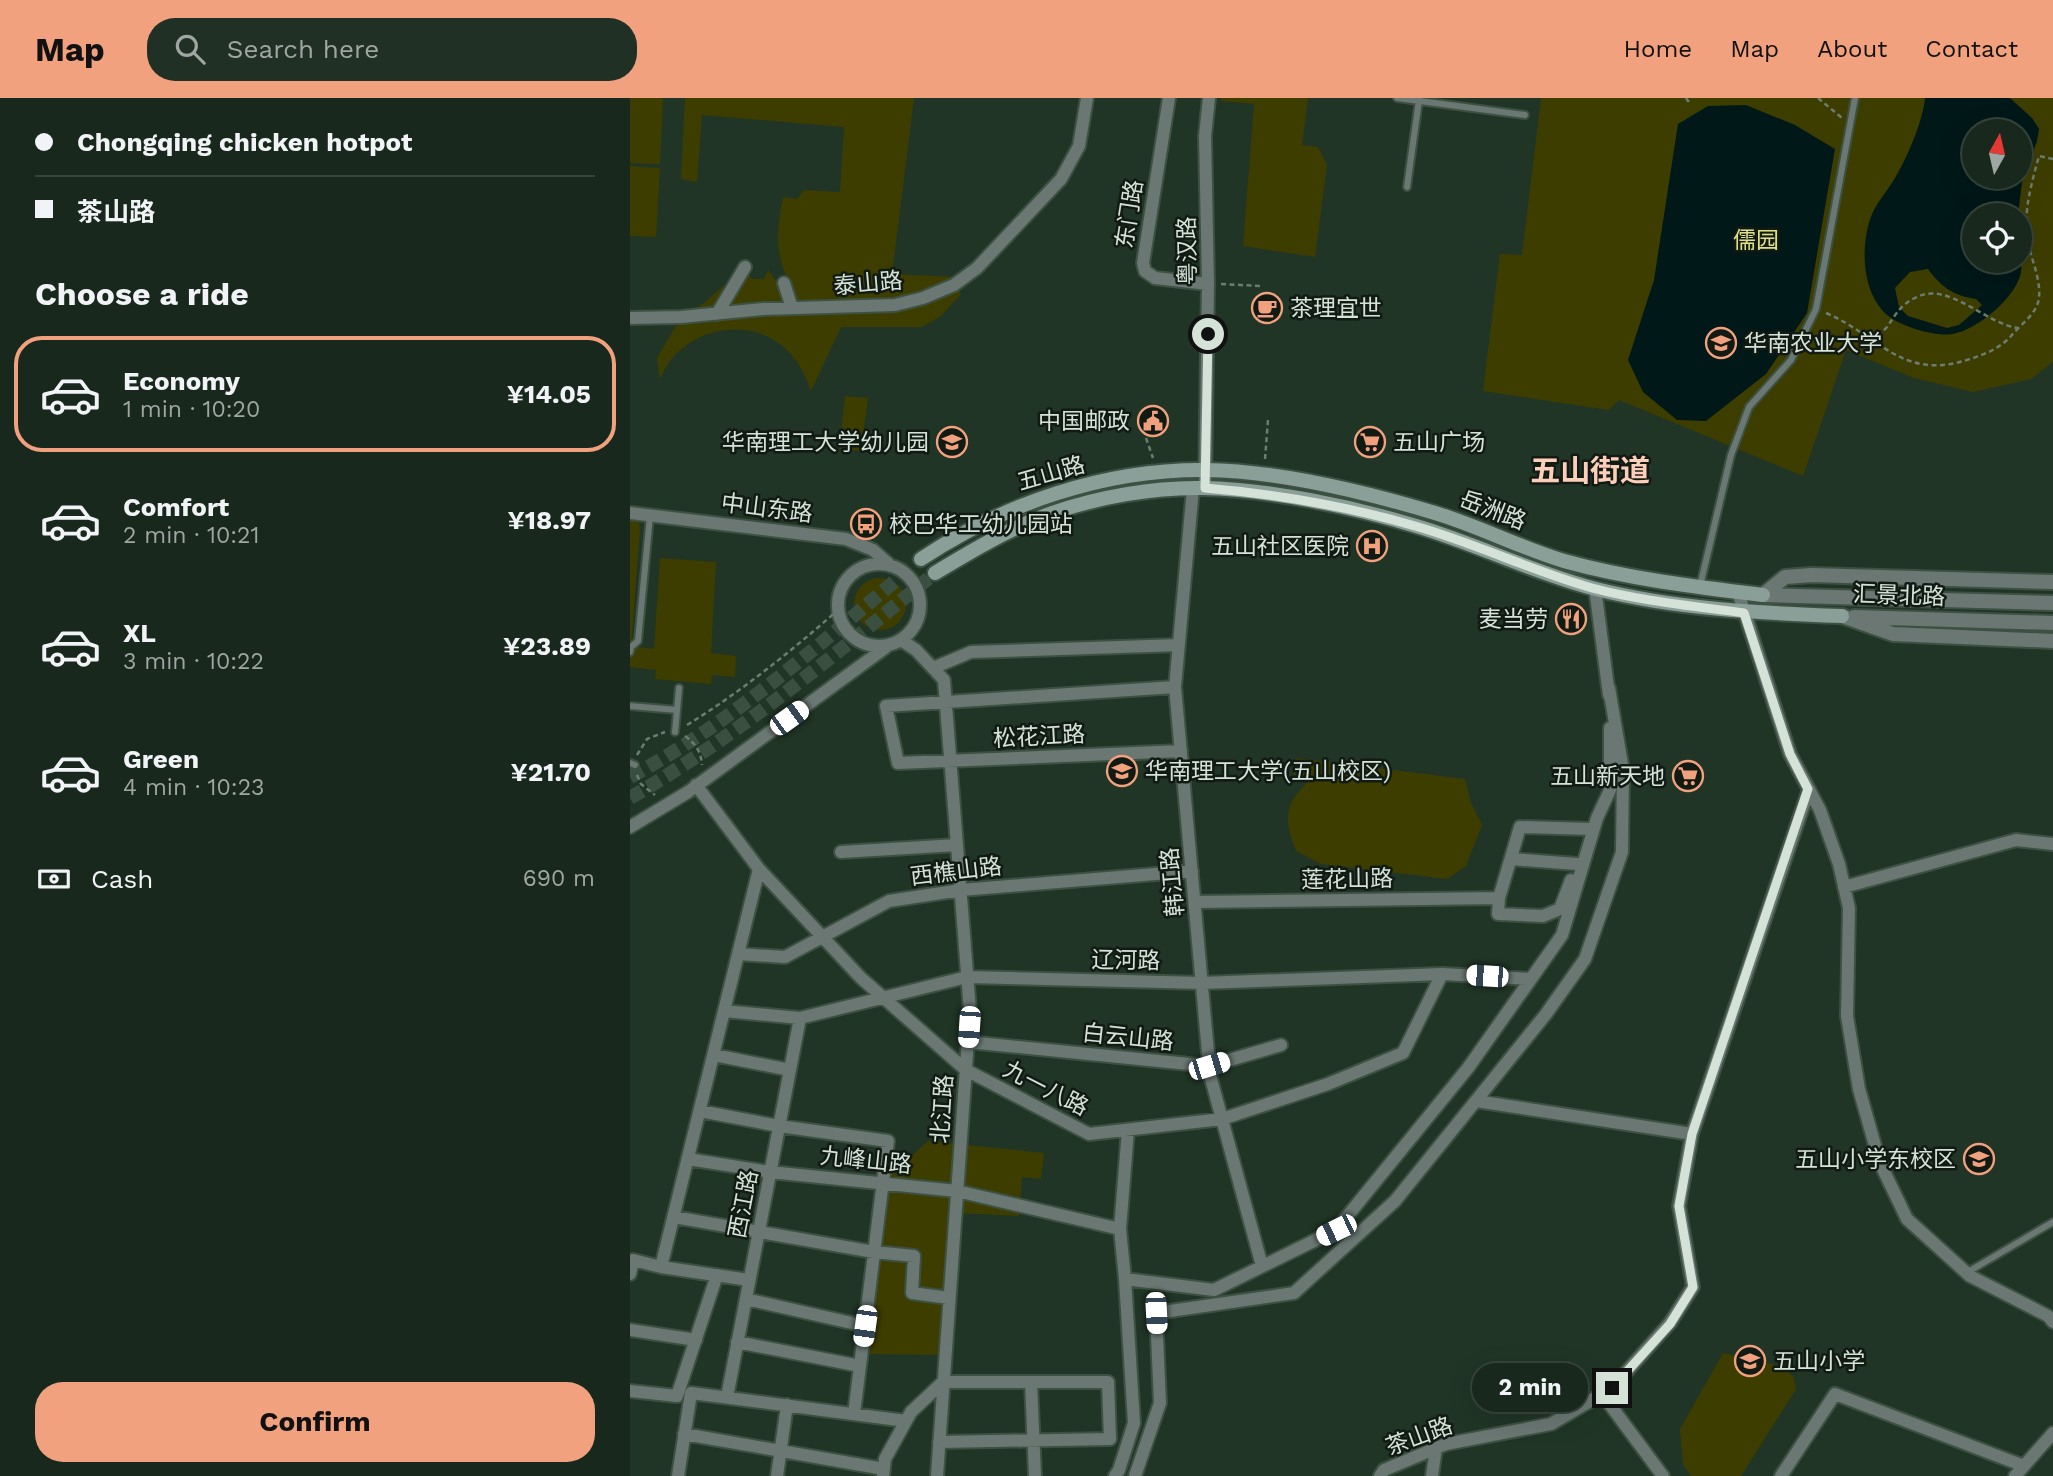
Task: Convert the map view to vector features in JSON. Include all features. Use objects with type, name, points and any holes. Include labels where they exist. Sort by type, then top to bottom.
[{"type":"main road","name":"五山路","points":[[921,559],[979,525],[1047,496],[1103,482],[1157,473],[1206,470]]},
{"type":"main road","name":"岳洲路","points":[[1206,470],[1314,484],[1412,507],[1589,567],[1700,588],[1763,595]]},
{"type":"main road","name":"五山路","points":[[935,573],[983,544],[1052,513],[1119,497],[1199,488]]},
{"type":"main road","name":"岳洲路","points":[[1199,488],[1311,502],[1415,526],[1594,588],[1670,603],[1744,613]]},
{"type":"main road","name":"汇景北路","points":[[1744,613],[1842,616]]},
{"type":"street","name":"泰山路","points":[[630,317],[681,317],[792,308],[895,305],[923,298],[954,285],[977,268],[1061,179],[1079,146],[1087,98]]},
{"type":"street","name":"东门路","points":[[1169,98],[1143,263],[1145,271],[1154,278],[1208,284]]},
{"type":"street","name":"粤汉路","points":[[1199,488],[1206,470],[1208,284],[1205,136],[1209,98]]},
{"type":"street","points":[[717,314],[745,267]]},
{"type":"street","points":[[784,283],[792,308]]},
{"type":"street","name":"韩江路","points":[[1199,488],[1175,687],[1209,1066],[1262,1266]]},
{"type":"street","name":"中山东路","points":[[630,513],[846,539],[873,550],[891,566]]},
{"type":"street","points":[[630,827],[724,766],[911,631],[920,607],[918,593],[903,572],[878,564],[853,573],[844,583],[839,596],[838,610],[842,623],[850,634],[862,642],[875,646],[895,642]]},
{"type":"street","points":[[1763,595],[1785,577],[1812,575],[2053,582]]},
{"type":"street","points":[[1135,1476],[1160,1404],[1156,1313],[1294,1293],[1395,1201],[1546,1014],[1585,959],[1622,852],[1623,770],[1594,588]]},
{"type":"street","points":[[1738,592],[1790,754],[1820,810],[1844,887],[1849,908],[1847,1016],[1859,1089],[1880,1163],[1907,1219],[1966,1273],[2048,1316],[2053,1322]]},
{"type":"street","name":"汇景北路","points":[[1763,595],[2053,603]]},
{"type":"street","points":[[1842,616],[1893,634],[2053,641]]},
{"type":"street","name":"汇景北路","points":[[1842,616],[2053,623]]},
{"type":"street","name":"北江路","points":[[895,642],[916,650],[944,680],[970,1011],[937,1476]]},
{"type":"street","points":[[933,668],[971,652],[1179,645]]},
{"type":"street","points":[[946,701],[1175,687]]},
{"type":"street","points":[[1593,824],[1520,827],[1499,898],[1498,914],[1543,916],[1560,909],[1593,824],[1610,790],[1609,688]]},
{"type":"street","name":"松花江路","points":[[946,701],[886,706],[898,764],[1181,751]]},
{"type":"street","name":"九一八路","points":[[696,785],[760,869],[861,978],[966,1070],[1089,1134],[1222,1119],[1328,1084],[1403,1053],[1443,974]]},
{"type":"street","name":"茶山路","points":[[1380,1476],[1384,1469],[1446,1444],[1551,1424],[1612,1388],[1670,1324],[1693,1287],[1679,1206],[1692,1134],[1808,789]]},
{"type":"street","points":[[1125,1279],[1214,1290],[1336,1230],[1468,1068],[1562,935],[1593,824]]},
{"type":"street","points":[[1844,887],[2016,840],[2053,844]]},
{"type":"street","points":[[841,852],[957,845]]},
{"type":"street","points":[[1510,859],[1577,864]]},
{"type":"street","points":[[661,1267],[760,869]]},
{"type":"street","name":"西樵山路","points":[[738,954],[785,957],[889,901],[961,890],[1192,871]]},
{"type":"street","name":"莲花山路","points":[[1195,902],[1499,898]]},
{"type":"street","name":"辽河路","points":[[724,1011],[800,1018],[967,977],[1202,983],[1443,974],[1531,979]]},
{"type":"street","name":"西江路","points":[[727,1397],[800,1018]]},
{"type":"street","name":"白云山路","points":[[968,1042],[1209,1066],[1281,1045]]},
{"type":"street","points":[[714,1055],[790,1070]]},
{"type":"street","points":[[1476,1101],[1692,1134]]},
{"type":"street","points":[[700,1111],[779,1126],[888,1141],[854,1414]]},
{"type":"street","points":[[1115,1476],[1134,1423],[1120,1229],[1128,1129]]},
{"type":"street","name":"九峰山路","points":[[688,1159],[770,1172],[957,1191],[1120,1229]]},
{"type":"street","points":[[674,1217],[874,1252],[914,1256],[912,1293],[949,1298]]},
{"type":"street","points":[[630,1274],[633,1260],[661,1267],[749,1280]]},
{"type":"street","points":[[630,1391],[677,1396],[717,1276]]},
{"type":"street","points":[[746,1300],[865,1326]]},
{"type":"street","points":[[630,1330],[696,1340]]},
{"type":"street","points":[[737,1342],[860,1366]]},
{"type":"street","points":[[684,1434],[883,1472],[885,1459],[911,1412],[943,1382],[1108,1382],[1110,1439],[939,1442]]},
{"type":"street","points":[[1031,1382],[1035,1476]]},
{"type":"street","points":[[678,1476],[691,1393],[906,1421]]},
{"type":"street","points":[[1602,1394],[1663,1476]]},
{"type":"street","points":[[1781,1476],[1835,1394],[2020,1471],[2053,1433]]},
{"type":"street","points":[[777,1476],[787,1405]]},
{"type":"street","points":[[1432,1476],[1436,1448]]},
{"type":"lane","points":[[1397,98],[1525,115]]},
{"type":"lane","points":[[1700,588],[1731,455],[1749,407],[1791,360],[1816,309],[1855,98]]},
{"type":"lane","points":[[1407,187],[1419,99]]},
{"type":"lane","points":[[630,652],[631,647],[638,641],[650,516]]},
{"type":"lane","points":[[676,732],[679,688]]},
{"type":"lane","points":[[630,706],[677,710]]},
{"type":"lane","points":[[1966,1273],[2053,1222]]},
{"type":"path","points":[[1686,98],[1688,101],[1691,98]]},
{"type":"path","points":[[1818,98],[1842,118],[1849,128]]},
{"type":"path","points":[[1816,309],[1849,323],[1870,340],[1905,361],[1950,366],[2003,345],[2033,313],[2039,300],[2025,213],[2039,156],[2053,159]]},
{"type":"path","points":[[1208,284],[1260,286]]},
{"type":"path","points":[[1870,340],[1886,329],[1902,307],[1917,296],[1929,293],[1955,299],[2007,327],[2018,328]]},
{"type":"path","points":[[1265,476],[1268,420]]},
{"type":"path","points":[[1146,438],[1157,473]]},
{"type":"path","points":[[676,732],[732,697],[792,651],[838,610]]},
{"type":"path","points":[[678,797],[658,796],[649,792],[637,775],[633,764],[648,739],[666,732],[686,736],[700,753],[701,775],[696,785]]},
{"type":"green space","points":[[630,98],[663,98],[660,164],[630,163]]},
{"type":"green space","points":[[685,98],[914,98],[892,274],[954,277],[961,294],[941,316],[922,327],[841,327],[811,391],[804,374],[787,350],[774,340],[745,330],[714,332],[699,338],[674,356],[660,379],[657,358],[681,317],[704,303],[745,267],[752,279],[764,279],[768,270],[780,286],[788,281],[780,259],[778,239],[783,197],[797,199],[804,190],[840,192],[844,127],[702,115],[697,182],[681,179]]},
{"type":"green space","points":[[1221,98],[1308,98],[1302,145],[1318,147],[1327,165],[1315,257],[1243,246],[1254,104],[1221,101]]},
{"type":"green space","name":"儒园","points":[[1541,98],[2053,98],[2053,362],[2031,379],[1973,392],[1914,378],[1846,350],[1803,476],[1619,400],[1609,410],[1483,391],[1500,254],[1522,255]]},
{"type":"green space","points":[[630,166],[660,168],[656,237],[630,236]]},
{"type":"green space","points":[[845,396],[868,398],[861,451],[839,449]]},
{"type":"green space","points":[[630,514],[638,514],[640,531],[631,646],[654,649],[660,558],[716,562],[711,653],[736,656],[735,677],[712,675],[711,684],[655,679],[656,670],[630,667]]},
{"type":"green space","points":[[880,578],[890,580],[898,586],[904,594],[904,614],[898,622],[890,628],[880,630],[870,628],[862,622],[856,614],[854,604],[856,594],[862,586],[870,580]]},
{"type":"green space","points":[[1296,758],[1465,779],[1471,803],[1482,825],[1466,866],[1447,879],[1321,864],[1296,851],[1289,828],[1289,811],[1296,795],[1312,778],[1294,775]]},
{"type":"green space","points":[[928,1141],[1044,1153],[1041,1179],[1022,1177],[1019,1216],[960,1213],[951,1355],[865,1354],[879,1186]]},
{"type":"green space","points":[[1723,1353],[1785,1367],[1793,1377],[1796,1389],[1741,1476],[1691,1476],[1683,1465],[1680,1429]]},
{"type":"water","points":[[1925,98],[2010,98],[2032,118],[2039,129],[2032,155],[2032,119],[1962,119],[1962,189],[2021,189],[2019,203],[1962,203],[1962,273],[2020,273],[2012,292],[1994,311],[1972,327],[1952,334],[1918,330],[1887,315],[1872,294],[1865,267],[1866,239],[1872,214],[1895,178],[1918,128]],"holes":[[[1928,269],[1949,290],[1976,299],[1982,305],[1959,325],[1947,328],[1908,316],[1899,307],[1895,288],[1910,272]]]},
{"type":"water","points":[[1746,105],[1795,125],[1835,149],[1807,313],[1766,374],[1706,421],[1677,420],[1643,392],[1628,360],[1654,280],[1678,124],[1708,106]]},
{"type":"tunnel","points":[[630,777],[670,754],[745,703],[817,647],[921,559]]},
{"type":"tunnel","points":[[630,798],[749,720],[935,573]]},
{"type":"place","name":"茶理宜世","points":[[1267,308]]},
{"type":"place","name":"华南农业大学","points":[[1721,343]]},
{"type":"place","name":"中国邮政","points":[[1153,421]]},
{"type":"place","name":"华南理工大学幼儿园","points":[[952,442]]},
{"type":"place","name":"五山广场","points":[[1370,442]]},
{"type":"place","name":"校巴华工幼儿园站","points":[[866,524]]},
{"type":"place","name":"五山社区医院","points":[[1372,546]]},
{"type":"place","name":"麦当劳","points":[[1571,619]]},
{"type":"place","name":"华南理工大学(五山校区)","points":[[1122,771]]},
{"type":"place","name":"五山新天地","points":[[1688,776]]},
{"type":"place","name":"五山小学东校区","points":[[1979,1159]]},
{"type":"place","name":"五山小学","points":[[1750,1361]]},
{"type":"district","name":"五山街道","points":[[1590,471]]},
{"type":"route","points":[[1208,334],[1205,488],[1284,497],[1370,514],[1488,550],[1542,572],[1594,588],[1633,597],[1744,613],[1790,754],[1808,789],[1692,1134],[1679,1206],[1693,1287],[1670,1324],[1612,1388]]}]
